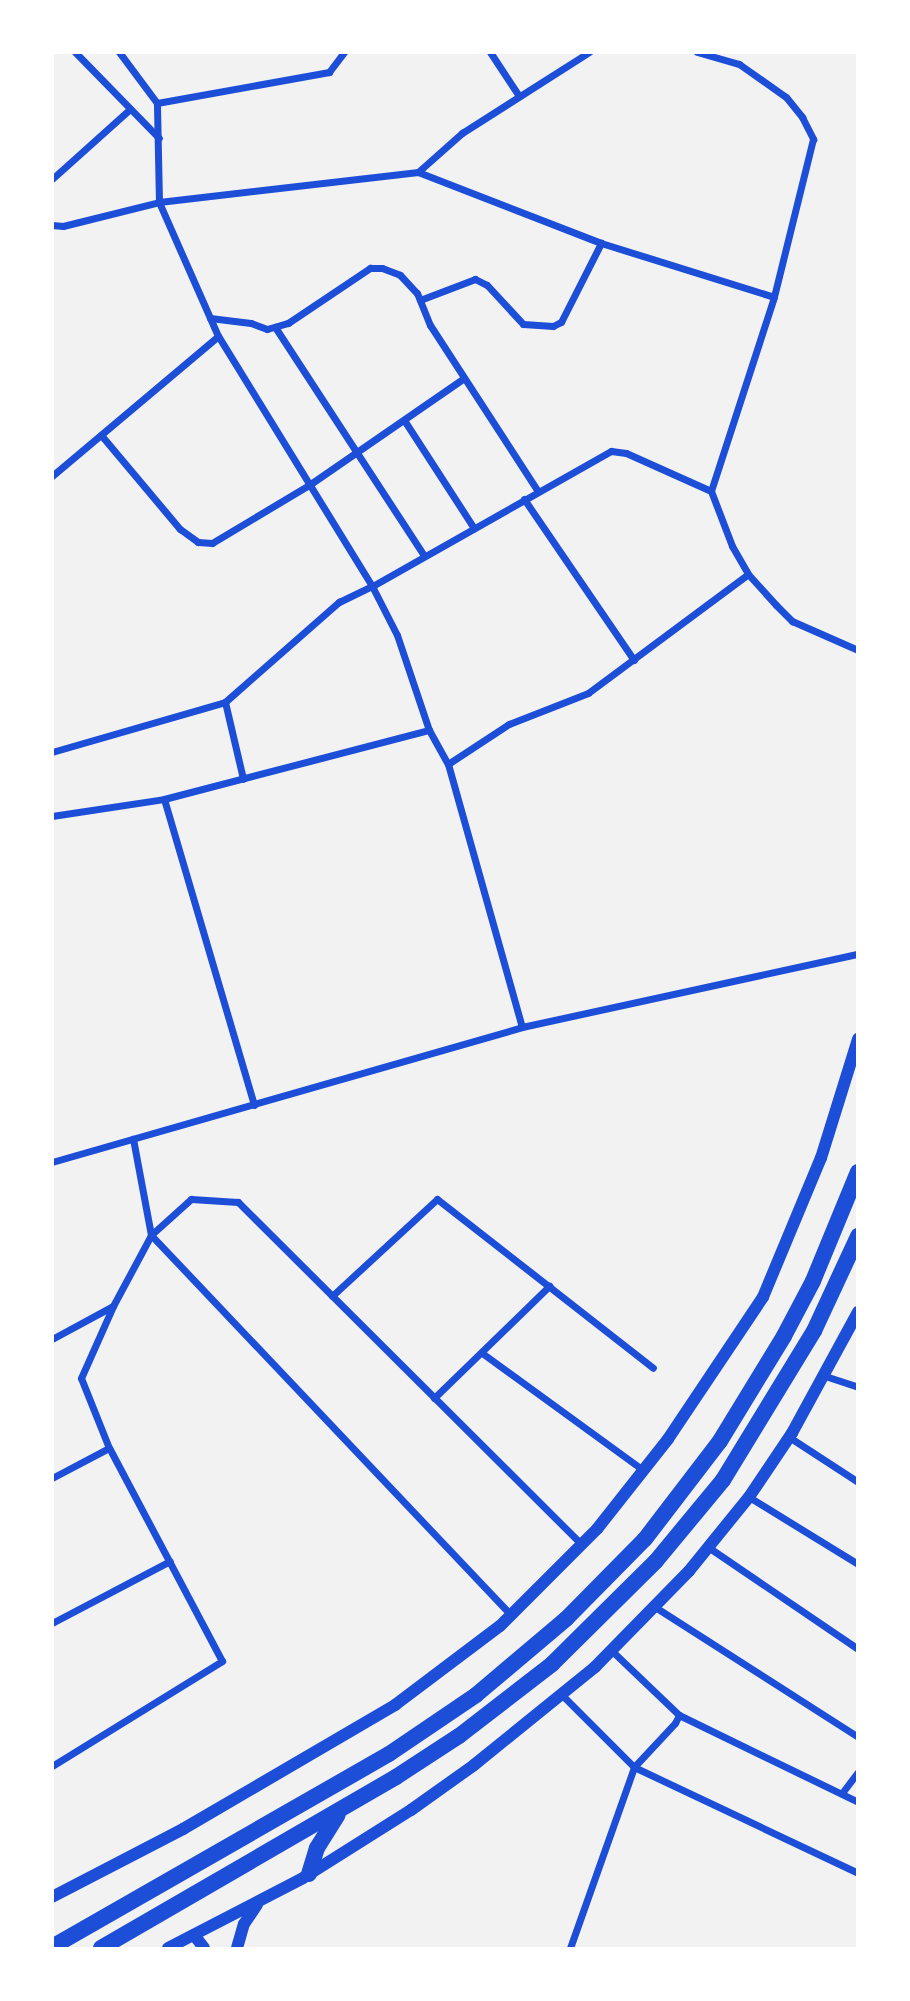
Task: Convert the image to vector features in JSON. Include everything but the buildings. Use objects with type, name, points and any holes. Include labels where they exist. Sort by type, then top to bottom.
[{"type":"highway","points":[[52,1947],[389,1754],[504,1673],[575,1611],[651,1531],[720,1441],[747,1400],[813,1281],[858,1172]]},
{"type":"highway","points":[[101,1948],[342,1809],[458,1736],[552,1664],[664,1552],[723,1480],[814,1331],[858,1236]]},
{"type":"highway","points":[[309,1874],[317,1847],[342,1809]]},
{"type":"street","points":[[75,52],[160,139]]},
{"type":"street","points":[[119,52],[158,103],[159,202],[218,336],[372,586],[397,635],[429,730],[448,764],[522,1027]]},
{"type":"street","points":[[158,103],[330,72],[344,52]]},
{"type":"street","points":[[490,52],[519,96]]},
{"type":"street","points":[[418,172],[462,133],[589,52]]},
{"type":"street","points":[[696,52],[739,64],[786,97],[802,117],[813,139],[774,297],[711,491],[732,546],[748,574],[792,621],[858,650]]},
{"type":"street","points":[[52,179],[130,109]]},
{"type":"street","points":[[52,225],[63,226],[159,202],[418,172],[601,243],[774,297]]},
{"type":"street","points":[[420,300],[475,279],[487,285],[523,324],[553,326],[561,322],[601,243]]},
{"type":"street","points":[[210,318],[251,323],[267,329],[288,323],[370,268],[383,268],[400,275],[412,286],[430,325],[538,491]]},
{"type":"street","points":[[275,327],[425,556]]},
{"type":"street","points":[[52,476],[218,336]]},
{"type":"street","points":[[101,435],[180,529],[198,542],[212,543],[309,485],[464,378]]},
{"type":"street","points":[[404,420],[474,528]]},
{"type":"street","points":[[52,752],[225,702],[339,602],[611,451],[626,453],[711,491]]},
{"type":"street","points":[[524,499],[634,660]]},
{"type":"street","points":[[448,764],[509,724],[588,693],[748,574]]},
{"type":"street","points":[[225,702],[243,779]]},
{"type":"street","points":[[52,816],[164,799],[429,730]]},
{"type":"street","points":[[164,799],[254,1105]]},
{"type":"street","points":[[52,1162],[522,1027],[858,954]]},
{"type":"street","points":[[52,1897],[183,1829],[344,1737],[444,1670],[512,1616],[582,1545],[668,1439],[763,1297],[821,1157],[858,1038]]},
{"type":"street","points":[[133,1139],[151,1235],[512,1616]]},
{"type":"street","points":[[52,1766],[222,1661],[109,1448],[81,1378],[113,1306],[151,1235],[191,1199],[238,1202],[582,1545]]},
{"type":"street","points":[[332,1296],[437,1199],[653,1368]]},
{"type":"street","points":[[434,1398],[549,1286]]},
{"type":"street","points":[[52,1339],[113,1306]]},
{"type":"street","points":[[168,1948],[309,1874],[432,1795],[562,1695],[612,1650],[655,1607],[749,1497],[825,1376],[858,1312]]},
{"type":"street","points":[[482,1353],[643,1470]]},
{"type":"street","points":[[825,1376],[858,1387]]},
{"type":"street","points":[[789,1437],[858,1482]]},
{"type":"street","points":[[52,1478],[109,1448]]},
{"type":"street","points":[[749,1497],[858,1564]]},
{"type":"street","points":[[708,1547],[858,1649]]},
{"type":"street","points":[[52,1623],[170,1561]]},
{"type":"street","points":[[655,1607],[858,1737]]},
{"type":"street","points":[[612,1650],[679,1715],[858,1802]]},
{"type":"street","points":[[562,1695],[634,1767],[858,1873]]},
{"type":"street","points":[[570,1948],[634,1767],[676,1723],[679,1715]]},
{"type":"street","points":[[842,1793],[858,1772]]},
{"type":"street","points":[[237,1948],[244,1924],[259,1902]]},
{"type":"street","points":[[194,1935],[204,1948]]}]
